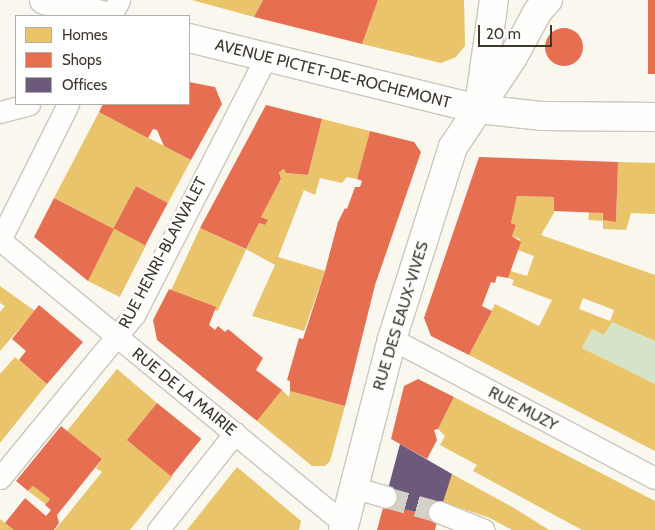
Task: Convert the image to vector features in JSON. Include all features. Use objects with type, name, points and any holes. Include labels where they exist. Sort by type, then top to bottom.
[{"type":"street","points":[[44,0],[101,15]]},
{"type":"street","points":[[112,15],[119,0]]},
{"type":"street","points":[[478,109],[494,0]]},
{"type":"street","name":"RUE DES EAUX-VIVES","points":[[344,527],[352,487],[392,339],[453,147],[513,56],[538,11],[548,0]]},
{"type":"street","name":"AVENUE PICTET-DE-ROCHEMONT","points":[[190,38],[265,59],[478,109],[541,116],[655,117]]},
{"type":"street","name":"RUE HENRI-BLANVALET","points":[[0,478],[134,315],[265,59]]},
{"type":"street","points":[[0,112],[25,105]]},
{"type":"street","points":[[0,240],[68,105]]},
{"type":"street","name":"RUE DE LA MAIRIE","points":[[0,240],[235,434],[344,527]]},
{"type":"street","name":"RUE MUZY","points":[[392,339],[655,478]]},
{"type":"street","points":[[158,530],[235,434]]},
{"type":"street","points":[[352,487],[386,496]]},
{"type":"street","points":[[439,512],[484,530]]},
{"type":"green space","points":[[612,322],[655,341],[655,384],[582,348],[592,329],[604,335]]},
{"type":"building: Homes","points":[[192,0],[263,0],[254,17]]},
{"type":"building: Homes","points":[[378,0],[464,0],[465,46],[456,57],[441,63],[362,44]]},
{"type":"building: Homes","points":[[99,112],[191,160],[168,203],[136,186],[114,229],[54,198]]},
{"type":"building: Homes","points":[[322,119],[370,131],[357,179],[347,177],[342,183],[320,178],[315,195],[304,190],[278,257],[325,271],[304,331],[252,316],[275,265],[246,249],[259,223],[265,225],[268,220],[261,217],[281,179],[279,172],[284,169],[286,173],[308,175]]},
{"type":"building: Homes","points":[[618,162],[655,163],[655,214],[631,213],[626,230],[603,229],[603,220],[616,222]]},
{"type":"building: Homes","points":[[517,196],[554,197],[554,213],[541,235],[655,275],[655,341],[612,322],[604,335],[592,329],[582,348],[655,384],[655,451],[469,355],[495,304],[539,326],[552,300],[512,285],[514,280],[508,278],[510,271],[527,276],[534,256],[518,250],[520,239],[512,236],[516,225],[511,223]],"holes":[[[583,298],[614,310],[610,321],[579,309]]]},
{"type":"building: Homes","points":[[589,212],[603,213],[602,221],[588,220]]},
{"type":"building: Homes","points":[[200,228],[246,250],[217,311],[171,290]]},
{"type":"building: Homes","points":[[114,229],[146,245],[120,297],[88,281]]},
{"type":"building: Homes","points":[[0,286],[35,311],[0,351],[0,312],[5,306],[0,303]]},
{"type":"building: Homes","points":[[15,357],[47,384],[0,443],[0,374]]},
{"type":"building: Homes","points":[[117,369],[157,403],[127,441],[173,476],[130,530],[55,530],[102,472],[96,468],[102,459],[67,431]]},
{"type":"building: Homes","points":[[282,390],[289,397],[290,391],[345,406],[330,461],[325,466],[312,466],[257,421]]},
{"type":"building: Homes","points":[[454,397],[655,501],[655,530],[582,530],[473,471],[477,465],[440,445],[445,436],[438,429]]},
{"type":"building: Homes","points":[[237,467],[301,521],[299,530],[187,530]]},
{"type":"building: Homes","points":[[452,474],[514,508],[549,530],[512,530],[490,518],[442,502]]},
{"type":"building: Homes","points":[[33,486],[50,499],[46,504],[29,492]]},
{"type":"building: Homes","points":[[0,519],[5,523],[14,530],[0,530]]},
{"type":"building: Shops","points":[[263,0],[378,0],[362,44],[254,17]]},
{"type":"building: Shops","points":[[648,0],[655,0],[655,74],[648,74]]},
{"type":"building: Shops","points":[[564,28],[577,34],[583,47],[577,60],[564,66],[551,60],[545,47],[551,34]]},
{"type":"building: Shops","points":[[190,82],[215,87],[222,104],[191,160],[164,146],[157,130],[153,129],[148,138],[99,112],[102,105],[190,105]]},
{"type":"building: Shops","points":[[266,105],[322,119],[308,175],[286,173],[284,169],[279,172],[281,179],[261,217],[268,220],[265,225],[259,223],[246,249],[200,228]]},
{"type":"building: Shops","points":[[370,131],[414,142],[421,152],[375,285],[345,406],[290,391],[290,381],[287,380],[299,338],[303,339],[325,271],[338,222],[345,208],[347,209],[355,187],[360,187],[362,181],[357,179]]},
{"type":"building: Shops","points":[[479,157],[618,162],[616,222],[603,220],[603,213],[554,211],[554,197],[517,196],[511,223],[516,225],[512,236],[521,242],[508,278],[497,276],[495,283],[491,282],[482,306],[492,311],[469,355],[431,336],[424,318]]},
{"type":"building: Shops","points":[[136,186],[168,203],[145,245],[113,228]]},
{"type":"building: Shops","points":[[54,198],[114,229],[88,281],[34,237]]},
{"type":"building: Shops","points":[[169,289],[216,307],[209,325],[215,330],[218,326],[225,332],[228,329],[263,358],[256,370],[282,390],[257,421],[157,340],[153,320]]},
{"type":"building: Shops","points":[[39,305],[83,342],[47,384],[19,360],[26,351],[12,339]]},
{"type":"building: Shops","points":[[418,379],[454,397],[438,429],[434,430],[437,440],[427,459],[391,439],[404,386]]},
{"type":"building: Shops","points":[[157,403],[201,439],[171,476],[127,440]]},
{"type":"building: Shops","points":[[61,426],[102,459],[57,515],[59,523],[54,530],[14,530],[5,523],[25,498],[46,516],[51,510],[45,505],[50,499],[33,486],[28,491],[16,481]]},
{"type":"building: Shops","points":[[384,504],[438,518],[435,530],[377,530]]},
{"type":"building: Offices","points":[[400,444],[452,474],[438,518],[384,504]]},
{"type":"tunnel","points":[[386,497],[439,512]]}]
